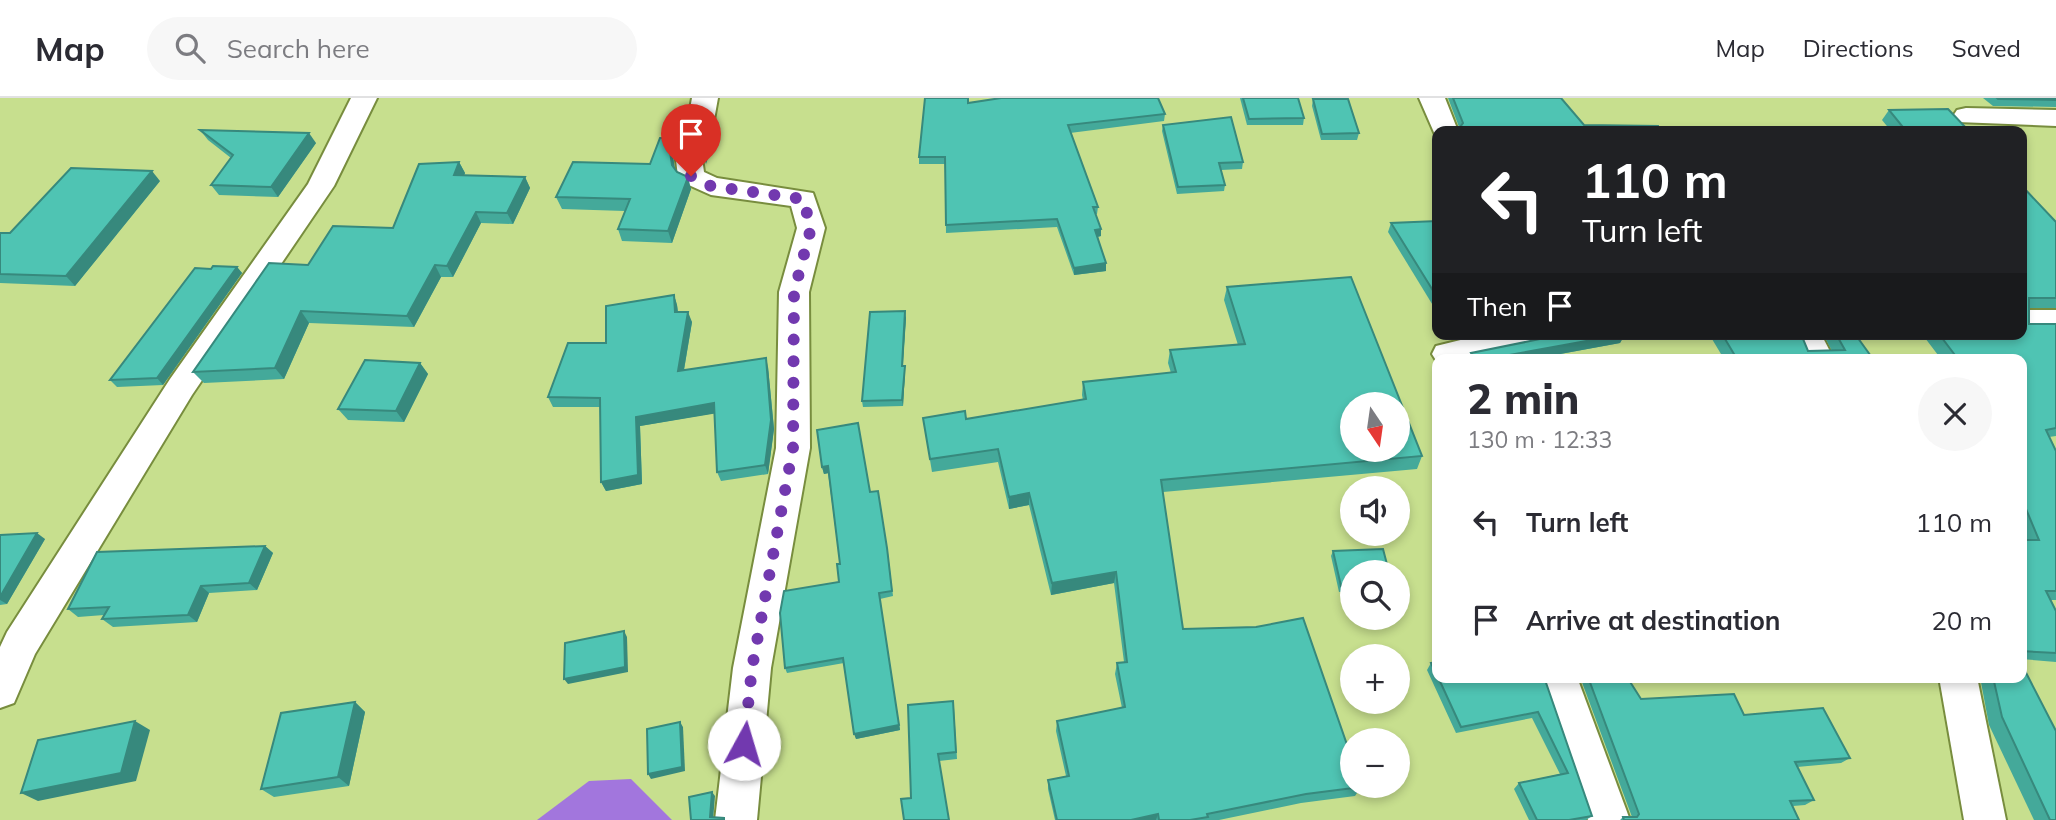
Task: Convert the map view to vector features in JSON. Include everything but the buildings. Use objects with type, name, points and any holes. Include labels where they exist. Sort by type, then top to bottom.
[{"type":"street","points":[[0,690],[20,644],[174,398],[320,186],[364,98]]},
{"type":"street","points":[[705,98],[701,120],[687,144],[691,176],[711,186],[803,199],[811,228],[794,292],[793,448],[752,668],[736,820]]},
{"type":"street","points":[[1432,98],[1443,126]]},
{"type":"street","points":[[1966,116],[2056,118]]},
{"type":"street","points":[[2027,321],[2056,321]]},
{"type":"street","points":[[1447,354],[1511,340]]},
{"type":"street","points":[[1560,683],[1609,820]]},
{"type":"street","points":[[1959,683],[1985,820]]},
{"type":"shaded area","points":[[631,779],[672,820],[537,820],[589,781]]},
{"type":"route","points":[[691,176],[711,186],[762,191],[803,199],[811,228],[794,292],[793,448],[752,668],[744,744]]}]
